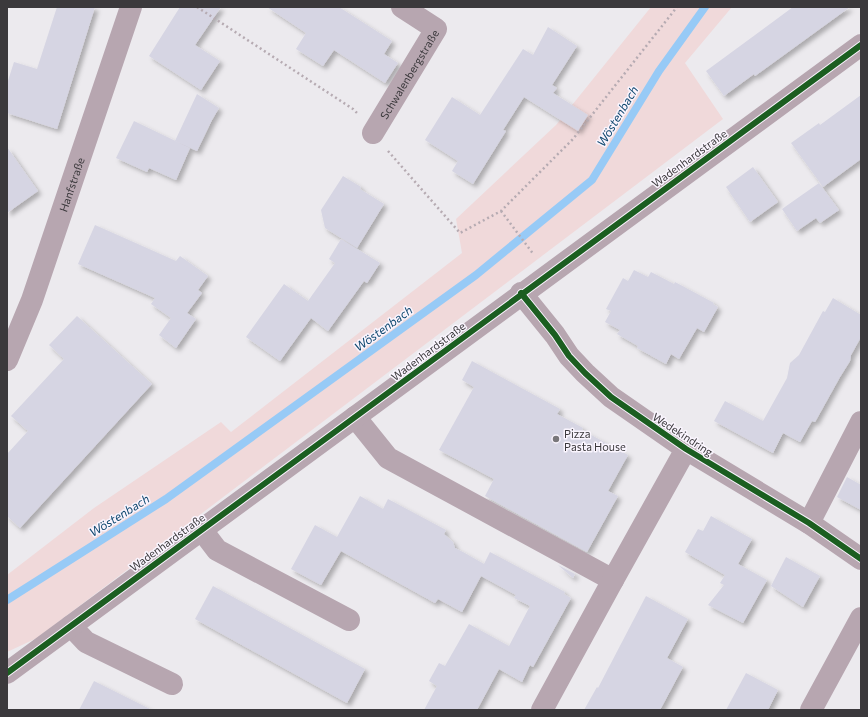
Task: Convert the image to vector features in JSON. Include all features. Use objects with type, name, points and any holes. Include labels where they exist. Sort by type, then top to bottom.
[{"type":"street","name":"Hanfstraße","points":[[7,360],[32,300],[131,7]]},
{"type":"street","name":"Schwalenbergstraße","points":[[373,133],[436,29],[402,7]]},
{"type":"street","name":"Wadenhardstraße","points":[[7,673],[521,293],[861,45]]},
{"type":"street","name":"Wedekindring","points":[[521,293],[555,335],[569,356],[611,397],[686,449],[809,523],[861,559]]},
{"type":"street","points":[[355,417],[388,458],[612,580]]},
{"type":"street","points":[[809,523],[861,422]]},
{"type":"street","name":"Wedekindring","points":[[542,710],[612,580],[686,449]]},
{"type":"street","points":[[201,529],[217,550],[349,620]]},
{"type":"street","points":[[811,710],[861,618]]},
{"type":"street","points":[[71,626],[86,642],[172,684]]},
{"type":"path","points":[[197,7],[353,109],[460,233],[501,211],[573,139],[677,7]]},
{"type":"path","points":[[501,211],[537,260]]},
{"type":"shaded area","points":[[651,7],[732,7],[685,63],[723,119],[37,638],[7,652],[7,575],[94,508],[221,422],[231,432],[462,253],[456,219],[556,125]]},
{"type":"building","points":[[57,7],[95,7],[57,129],[7,113],[7,84],[14,62],[37,69]]},
{"type":"building","points":[[180,7],[221,7],[195,45],[220,61],[201,90],[149,56]]},
{"type":"building","points":[[267,7],[339,7],[392,41],[384,54],[398,63],[385,83],[334,50],[323,66],[296,49],[306,33]]},
{"type":"building","points":[[793,7],[850,7],[755,76],[754,74],[724,96],[706,71]]},
{"type":"building","points":[[548,27],[577,46],[552,85],[557,88],[553,93],[588,115],[578,131],[524,97],[503,130],[506,131],[473,184],[452,171],[458,161],[425,140],[452,97],[480,115],[523,49],[533,55]]},
{"type":"building","points":[[197,94],[219,108],[197,151],[175,141]]},
{"type":"building","points":[[861,95],[861,159],[823,187],[791,143],[819,123],[820,125]]},
{"type":"building","points":[[134,121],[190,148],[176,180],[149,168],[147,172],[116,158]]},
{"type":"building","points":[[7,147],[38,191],[7,213]]},
{"type":"building","points":[[753,167],[778,202],[750,222],[726,187]]},
{"type":"building","points":[[343,176],[384,204],[357,248],[325,228],[321,210]]},
{"type":"building","points":[[819,183],[839,210],[820,223],[816,218],[797,231],[782,209]]},
{"type":"building","points":[[95,225],[176,261],[180,256],[208,276],[198,290],[202,293],[187,313],[196,319],[176,348],[159,335],[171,318],[151,304],[155,298],[78,264]]},
{"type":"building","points":[[341,239],[380,263],[367,283],[364,281],[328,331],[311,318],[280,361],[246,337],[284,284],[308,301],[335,263],[329,259]]},
{"type":"building","points":[[634,270],[648,277],[651,272],[674,284],[675,282],[714,303],[713,304],[718,307],[704,332],[697,328],[679,359],[671,354],[666,364],[637,348],[638,346],[617,334],[620,330],[605,322],[611,311],[606,309],[623,278],[628,281]]},
{"type":"building","points":[[833,298],[861,315],[861,337],[851,355],[850,361],[815,422],[812,421],[800,442],[783,433],[773,453],[714,421],[725,401],[763,421],[787,378],[790,363],[799,355],[823,311],[825,312]]},
{"type":"building","points":[[77,316],[152,384],[20,528],[7,516],[7,454],[28,431],[11,416],[64,359],[49,345]]},
{"type":"building","points":[[472,361],[560,409],[557,414],[583,428],[582,430],[628,455],[608,491],[618,496],[587,552],[485,496],[494,479],[439,450],[474,387],[462,380]]},
{"type":"building","points":[[847,477],[861,485],[861,510],[837,497]]},
{"type":"building","points":[[360,496],[383,509],[388,499],[446,530],[444,534],[453,542],[455,548],[484,564],[490,552],[565,592],[564,594],[571,598],[533,667],[530,665],[522,682],[499,669],[477,710],[424,710],[437,686],[429,681],[439,663],[445,666],[469,624],[509,646],[530,606],[514,598],[516,595],[481,576],[462,612],[438,599],[435,603],[341,551],[321,585],[291,569],[315,525],[337,537]]},
{"type":"building","points":[[711,516],[752,539],[738,564],[767,580],[743,623],[708,605],[724,585],[720,583],[725,575],[685,552],[698,529],[703,531]]},
{"type":"building","points":[[786,557],[820,576],[803,607],[771,586]]},
{"type":"building","points":[[558,565],[575,574],[573,578]]},
{"type":"building","points":[[213,586],[365,669],[347,703],[195,619]]},
{"type":"building","points":[[646,596],[688,619],[667,658],[683,667],[660,710],[584,710],[597,687],[598,688]]},
{"type":"building","points":[[746,673],[778,690],[768,710],[726,710]]},
{"type":"building","points":[[94,681],[152,710],[79,710]]},
{"type":"waterway","name":"Wöstenbach","points":[[7,600],[166,499],[476,275],[592,180],[659,71],[705,7]]},
{"type":"cycle path","points":[[7,673],[861,45]]},
{"type":"cycle path","points":[[521,293],[555,335],[569,356],[611,397],[686,449],[809,523],[861,559]]},
{"type":"place","name":"Pizza Pasta House","points":[[556,439]]}]
